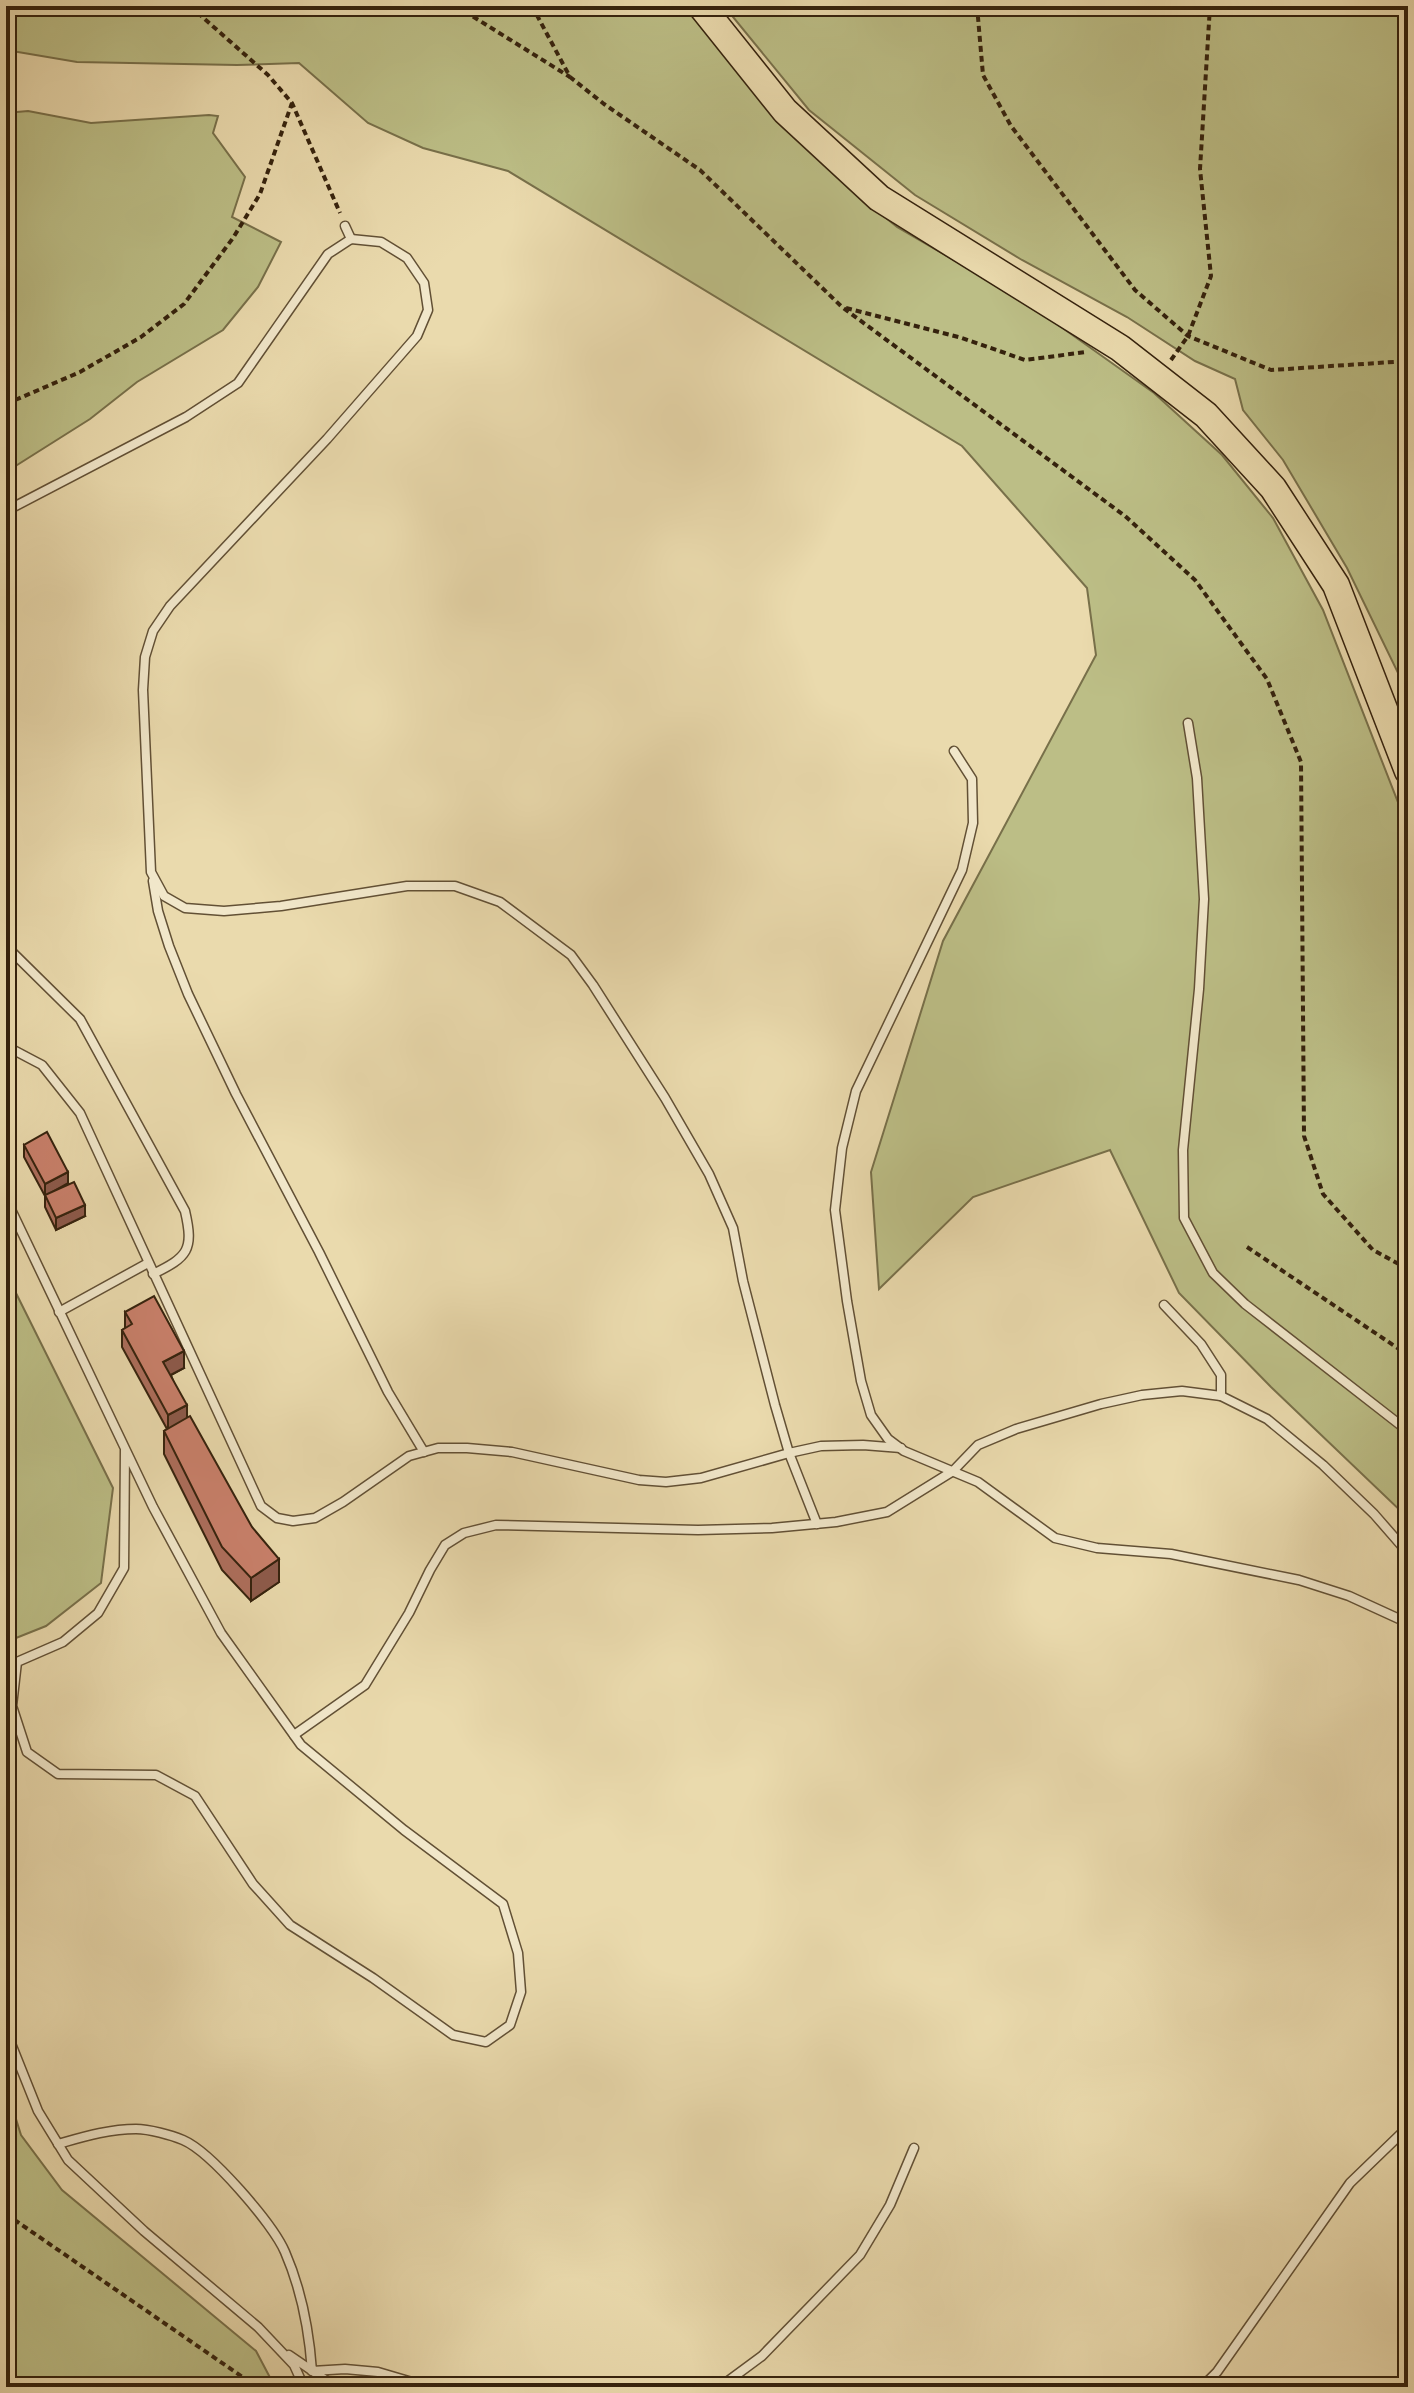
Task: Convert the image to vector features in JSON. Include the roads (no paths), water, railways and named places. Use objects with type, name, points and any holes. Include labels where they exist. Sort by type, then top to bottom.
[{"type":"main road","points":[[701,6],[785,111],[879,198],[1120,348],[1206,415],[1273,488],[1336,585],[1408,771]]},
{"type":"lane","points":[[345,226],[351,239]]},
{"type":"lane","points":[[6,511],[186,417],[238,383],[328,254],[351,239],[381,242],[407,258],[424,283],[428,310],[417,336],[399,359],[170,606],[153,631],[145,657],[143,690],[151,872],[158,911],[169,946],[188,994],[268,1158],[319,1252],[388,1392],[424,1452]]},
{"type":"lane","points":[[1188,723],[1197,778],[1204,899],[1199,989],[1183,1150],[1184,1218],[1213,1273],[1245,1304],[1408,1431]]},
{"type":"lane","points":[[954,751],[972,779],[973,823],[962,870],[856,1091],[842,1148],[835,1210],[861,1381],[871,1415],[888,1439],[901,1448],[989,1489],[1055,1538],[1097,1548],[1171,1554],[1299,1580],[1349,1596],[1408,1623]]},
{"type":"lane","points":[[151,872],[164,896],[185,908],[224,911],[281,906],[407,886],[455,886],[500,902],[571,955],[665,1098],[709,1174],[733,1228],[743,1281],[789,1453],[817,1524]]},
{"type":"lane","points":[[6,946],[80,1019],[185,1211],[191,1235],[187,1250],[177,1263],[153,1274]]},
{"type":"lane","points":[[6,1046],[42,1065],[80,1113],[261,1506],[277,1518],[293,1521],[315,1518],[409,1456],[438,1448],[512,1452],[639,1480],[666,1482],[701,1478],[821,1446],[901,1448]]},
{"type":"lane","points":[[6,1199],[153,1507],[221,1633],[301,1745],[404,1830],[503,1904],[518,1953],[521,1992],[510,2025],[486,2042],[453,2035],[373,1978],[290,1925],[253,1884],[195,1796],[156,1775],[58,1774],[27,1752],[12,1706],[17,1662]]},
{"type":"lane","points":[[59,1312],[148,1263]]},
{"type":"lane","points":[[1164,1305],[1208,1354],[1221,1375],[1221,1396]]},
{"type":"lane","points":[[294,1735],[365,1685],[409,1613],[445,1545],[464,1533],[496,1525],[698,1530],[772,1528],[887,1512],[953,1471],[978,1445],[1016,1429],[1142,1395],[1182,1391],[1221,1396],[1267,1419],[1323,1465],[1374,1514],[1408,1553]]},
{"type":"lane","points":[[6,1667],[63,1642],[98,1613],[124,1568],[125,1450]]},
{"type":"lane","points":[[6,2031],[38,2111],[68,2160],[144,2231],[282,2350],[294,2365],[304,2387]]},
{"type":"lane","points":[[1202,2387],[1217,2372],[1350,2183],[1408,2127]]},
{"type":"lane","points":[[58,2144],[100,2133],[138,2129],[185,2140],[218,2168],[258,2209],[284,2249],[299,2288],[309,2329],[312,2371]]},
{"type":"lane","points":[[720,2387],[762,2356],[860,2255],[890,2205],[914,2148]]},
{"type":"lane","points":[[282,2350],[336,2387]]},
{"type":"lane","points":[[312,2371],[345,2369],[378,2372],[429,2387]]}]
